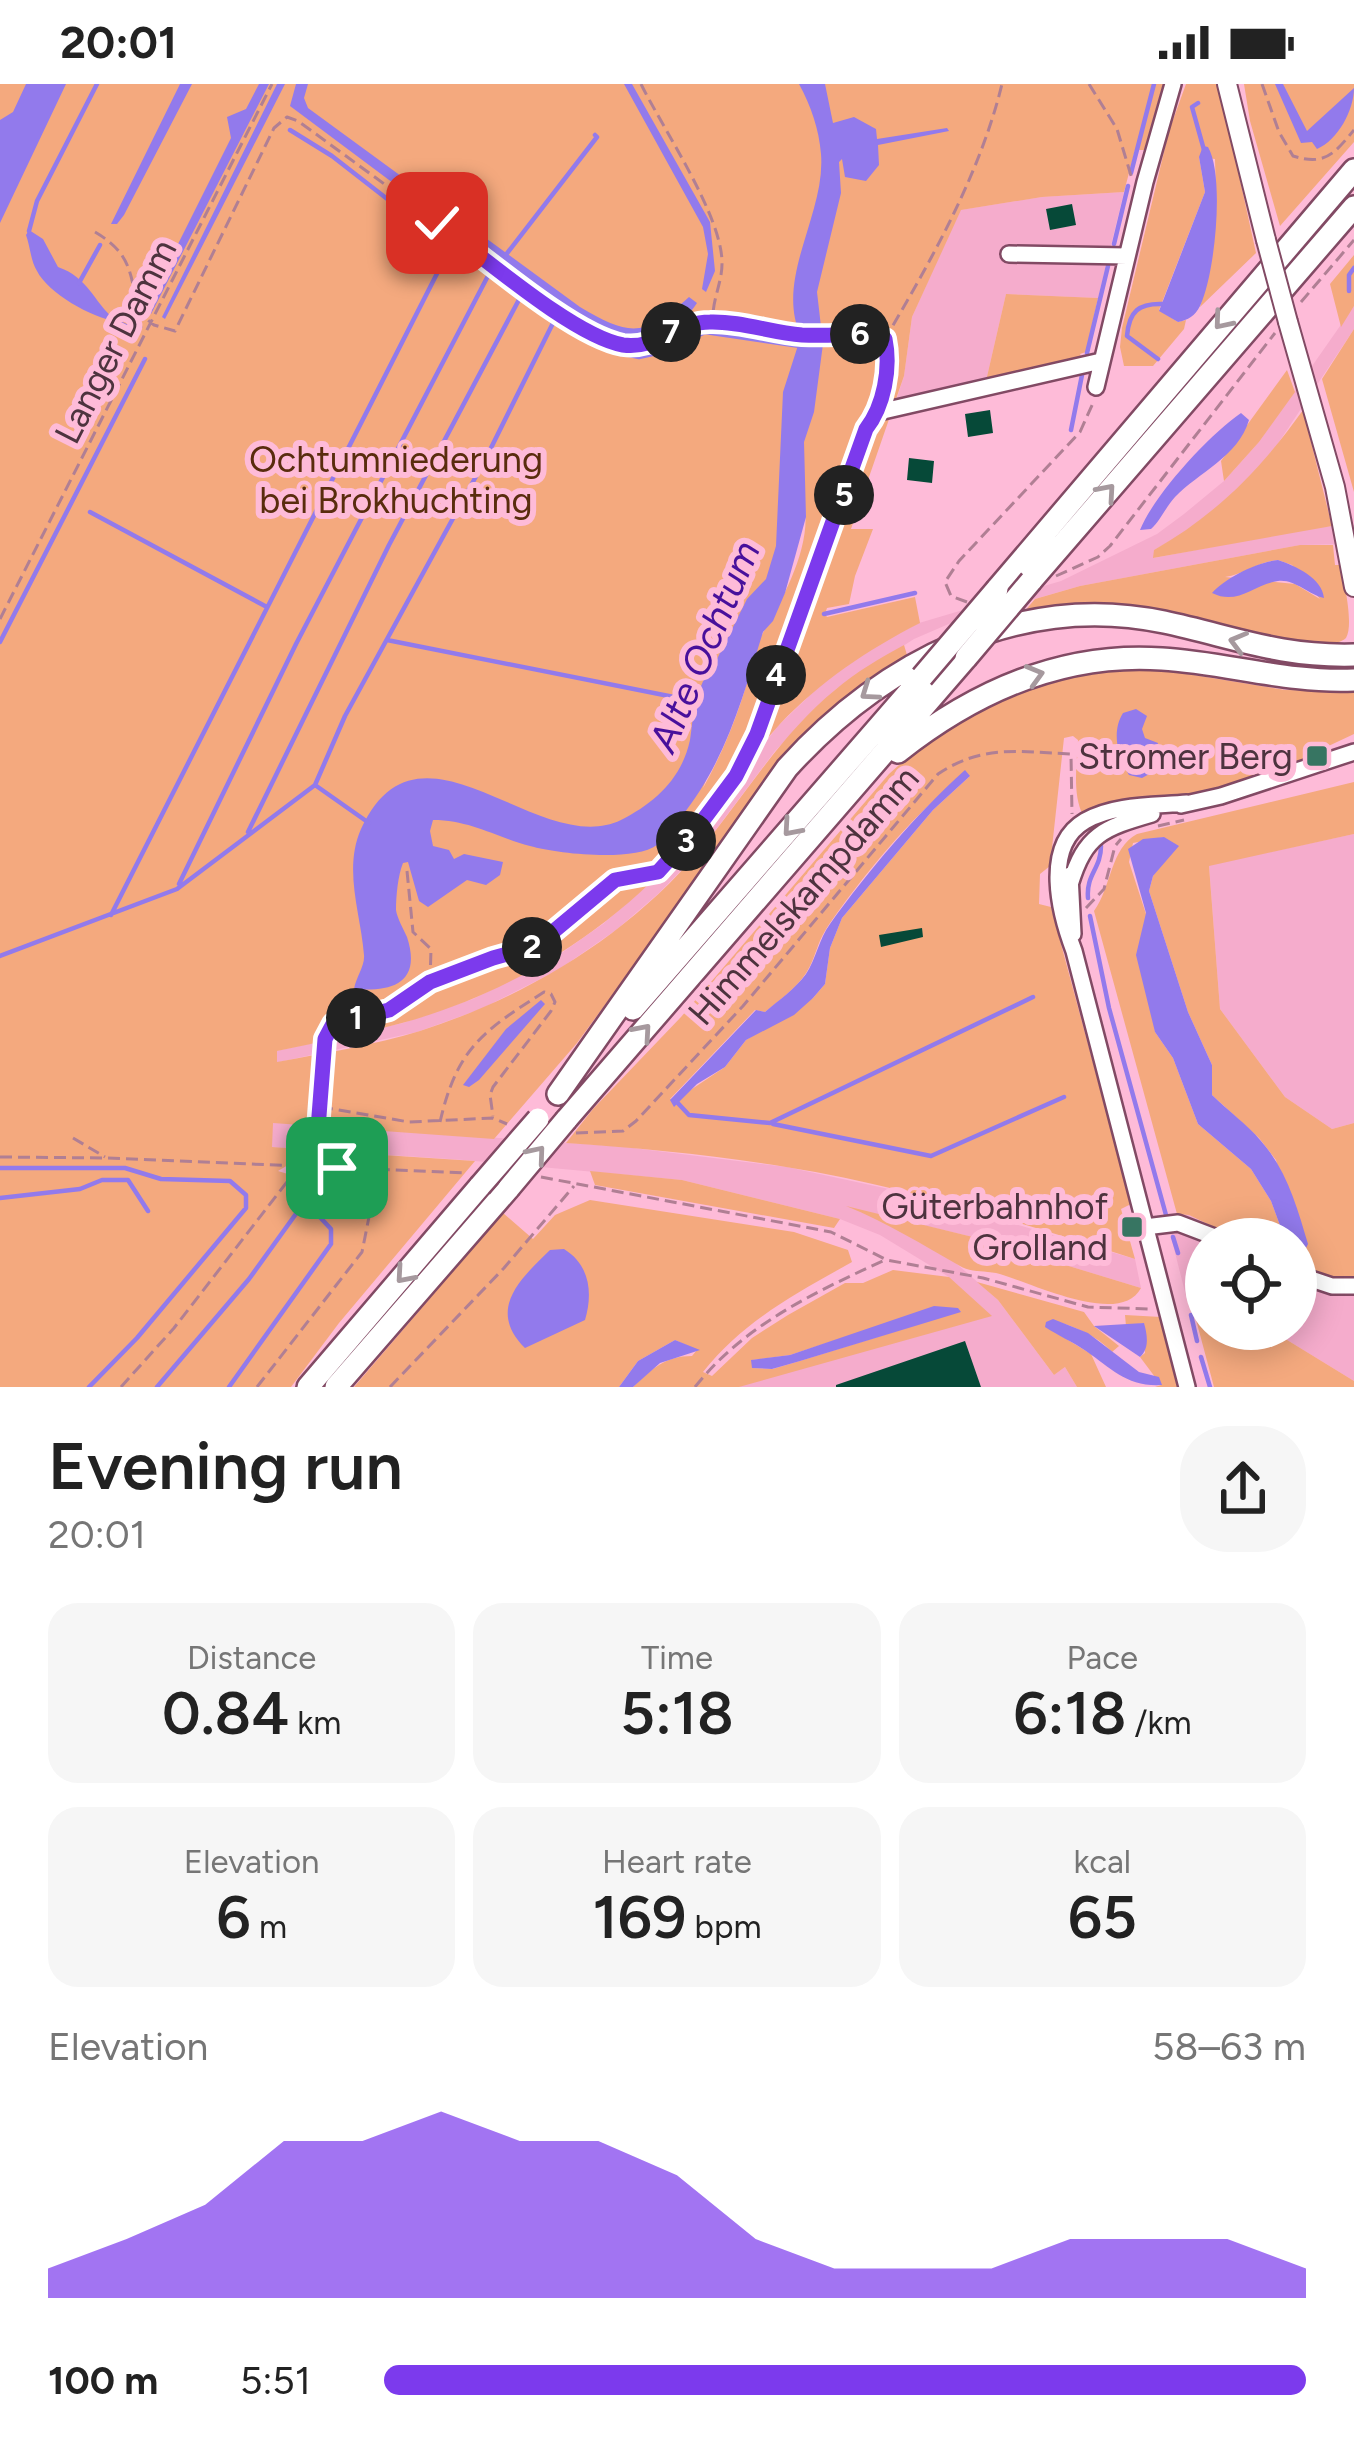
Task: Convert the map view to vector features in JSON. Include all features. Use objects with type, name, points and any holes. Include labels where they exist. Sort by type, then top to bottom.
[{"type":"highway","points":[[308,1387],[1354,170]]},
{"type":"highway","points":[[336,1387],[966,658],[1041,579],[1354,207]]},
{"type":"highway","points":[[558,1094],[787,768],[850,705],[923,657],[976,634],[1056,617],[1160,621],[1273,651],[1354,655]]},
{"type":"highway","points":[[836,809],[930,726],[1007,683],[1053,670],[1109,660],[1162,659],[1272,676],[1354,680]]},
{"type":"main road","points":[[1227,84],[1287,321],[1351,545],[1354,587]]},
{"type":"street","points":[[1096,387],[1173,84]]},
{"type":"street","points":[[1010,254],[1126,256]]},
{"type":"street","points":[[879,412],[1101,362]]},
{"type":"street","points":[[1070,884],[1078,857],[1096,835],[1118,824],[1190,810],[1354,752]]},
{"type":"street","points":[[1187,1387],[1074,951],[1060,915],[1059,870],[1063,844],[1088,819],[1117,809],[1190,810]]},
{"type":"street","points":[[1073,830],[1074,951]]},
{"type":"street","points":[[1145,1227],[1185,1226]]},
{"type":"street","points":[[1317,1281],[1354,1286]]},
{"type":"path","name":"Langer Damm","points":[[0,619],[272,84]]},
{"type":"path","points":[[640,84],[714,221],[722,265],[712,305],[713,322]]},
{"type":"path","points":[[315,1167],[327,1031],[333,1024],[389,1010],[430,982],[536,946],[615,880],[658,872],[736,776],[757,734],[866,429],[879,412],[888,353],[885,339],[961,196],[1002,84]]},
{"type":"path","points":[[1089,84],[1118,129],[1128,178],[1145,182]]},
{"type":"path","points":[[1262,84],[1293,156],[1312,162],[1335,153],[1354,130]]},
{"type":"path","points":[[94,232],[109,240],[131,266],[140,314],[175,331],[274,128],[287,117],[576,324],[621,345],[653,344],[681,326],[713,322],[885,339]]},
{"type":"path","points":[[1299,304],[1354,240]]},
{"type":"path","points":[[1041,579],[1098,557],[1110,546],[1287,321]]},
{"type":"path","points":[[959,599],[951,596],[945,583],[959,561],[1080,432],[1091,414],[1096,387]]},
{"type":"path","name":"Himmelskampdamm","points":[[566,1126],[599,1135],[623,1131],[636,1121],[743,1006],[938,774],[962,758],[992,751],[1070,754],[1073,830]]},
{"type":"path","points":[[1152,828],[1190,810]]},
{"type":"path","points":[[1083,915],[1104,889],[1115,846],[1131,832]]},
{"type":"path","points":[[407,872],[413,932],[431,949],[430,982]]},
{"type":"path","points":[[440,1122],[450,1080],[487,1029],[544,992],[551,994],[555,1002],[551,1011],[493,1087],[493,1118]]},
{"type":"path","points":[[320,1107],[409,1122],[493,1118],[512,1126]]},
{"type":"path","points":[[73,1138],[106,1158]]},
{"type":"path","points":[[0,1157],[337,1168],[368,1217],[362,1252],[257,1387]]},
{"type":"path","points":[[122,1387],[298,1167]]},
{"type":"path","points":[[390,1387],[504,1268],[575,1185]]},
{"type":"path","points":[[619,1195],[831,1232],[887,1260],[983,1278],[1088,1307],[1115,1311],[1166,1308]]},
{"type":"path","points":[[695,1387],[759,1327],[795,1304],[887,1260]]},
{"type":"shaded area","points":[[26,84],[66,84],[0,223],[0,120],[13,112]]},
{"type":"shaded area","points":[[180,84],[192,84],[124,215],[111,224]]},
{"type":"shaded area","points":[[259,84],[269,84],[151,314],[146,308],[231,138],[227,117],[246,109]]},
{"type":"shaded area","points":[[277,84],[285,84],[165,319],[162,317]]},
{"type":"shaded area","points":[[296,84],[308,84],[304,98],[308,108],[597,317],[637,328],[660,320],[689,297],[697,303],[678,324],[655,335],[629,337],[602,331],[290,106]]},
{"type":"shaded area","points":[[624,84],[632,84],[710,222],[715,271],[706,292],[702,289],[708,254],[703,227]]},
{"type":"shaded area","points":[[799,84],[825,84],[833,123],[854,117],[876,129],[877,139],[949,131],[878,145],[879,165],[866,181],[845,177],[842,159],[839,162],[841,193],[817,292],[823,344],[814,412],[804,442],[806,517],[785,593],[763,632],[721,752],[681,817],[660,842],[646,850],[614,855],[558,852],[433,820],[433,846],[449,850],[454,859],[464,854],[503,862],[500,875],[486,885],[467,880],[428,907],[419,901],[408,862],[403,863],[396,910],[411,953],[407,974],[391,986],[354,989],[364,955],[353,860],[361,829],[386,794],[415,779],[447,780],[554,820],[588,827],[621,820],[645,806],[681,766],[702,684],[747,599],[766,579],[776,546],[783,392],[801,336],[793,292],[820,177],[818,136]]},
{"type":"shaded area","points":[[1275,84],[1283,84],[1307,131],[1354,88],[1348,115],[1325,145],[1317,149],[1312,142],[1301,143]]},
{"type":"shaded area","points":[[1203,146],[1208,147],[1216,180],[1214,250],[1200,306],[1191,317],[1178,322],[1159,311],[1205,192],[1199,157]]},
{"type":"shaded area","points":[[1124,192],[1098,298],[1006,294],[986,381],[895,404],[912,317],[960,210],[1042,197]]},
{"type":"shaded area","points":[[29,230],[43,239],[58,267],[84,283],[116,321],[95,315],[51,288],[35,267],[26,235]]},
{"type":"shaded area","points":[[1354,306],[1354,329],[1269,457],[1226,500],[1154,550],[1154,558],[1317,527],[1354,525],[1354,544],[1300,545],[1080,586],[951,623],[914,639],[836,689],[775,751],[699,852],[659,893],[558,970],[481,1009],[417,1032],[224,1074],[197,1116],[625,1147],[787,1167],[912,1194],[1135,1259],[1141,1288],[977,1238],[855,1209],[949,1257],[998,1300],[1054,1375],[1065,1367],[1077,1387],[739,1387],[949,1277],[880,1235],[840,1219],[682,1180],[134,1138],[0,1112],[403,1023],[473,999],[553,959],[655,879],[692,839],[778,726],[828,678],[919,623],[1061,581],[1157,534],[1184,514],[1224,481],[1259,442]]},
{"type":"shaded area","points":[[1241,413],[1249,420],[1236,444],[1175,497],[1151,529],[1140,530],[1184,467]]},
{"type":"shaded area","points":[[1278,560],[1313,579],[1324,598],[1284,581],[1238,596],[1212,593],[1242,572]]},
{"type":"shaded area","points":[[1136,709],[1147,716],[1142,729],[1145,738],[1158,743],[1153,772],[1142,778],[1129,775],[1117,744],[1123,713]]},
{"type":"shaded area","points":[[965,770],[970,776],[933,810],[842,918],[830,948],[825,984],[813,998],[794,1015],[746,1040],[725,1067],[697,1084],[674,1107],[670,1100],[756,1010],[765,1012],[802,979],[826,930],[861,883]]},
{"type":"shaded area","points":[[1354,834],[1354,1123],[1332,1129],[1285,1097],[1220,1009],[1209,865]]},
{"type":"shaded area","points":[[1164,837],[1179,846],[1153,876],[1149,891],[1188,1012],[1212,1065],[1212,1095],[1270,1152],[1299,1218],[1277,1218],[1251,1169],[1198,1124],[1173,1058],[1155,1032],[1136,955],[1146,913],[1128,849],[1143,839]]},
{"type":"shaded area","points":[[541,1000],[545,1004],[479,1080],[469,1087],[463,1085],[506,1029]]},
{"type":"shaded area","points":[[1165,1213],[1195,1218],[1185,1218],[1185,1292]]},
{"type":"shaded area","points":[[564,1249],[579,1263],[587,1280],[585,1320],[525,1348],[509,1321],[512,1296],[550,1250]]},
{"type":"shaded area","points":[[1317,1273],[1331,1278],[1354,1276],[1354,1381],[1303,1350],[1317,1350]]},
{"type":"shaded area","points":[[934,1306],[961,1312],[772,1369],[752,1368],[751,1360],[790,1355]]},
{"type":"shaded area","points":[[1053,1319],[1088,1333],[1139,1372],[1159,1377],[1162,1385],[1121,1376],[1045,1327]]},
{"type":"shaded area","points":[[1144,1323],[1146,1345],[1140,1357],[1094,1326]]},
{"type":"shaded area","points":[[675,1340],[700,1350],[660,1363],[633,1387],[619,1387],[638,1361]]},
{"type":"green space","name":"Ochtumniederung bei Brokhuchting","points":[[0,84],[1163,84],[1144,150],[1135,150],[1124,192],[1042,197],[961,210],[912,317],[904,376],[851,529],[873,529],[849,604],[827,608],[825,614],[915,597],[920,623],[846,667],[796,708],[662,872],[560,953],[443,1010],[277,1051],[277,1062],[420,1031],[498,1000],[573,960],[672,881],[815,708],[851,677],[904,645],[907,655],[829,710],[797,743],[577,1043],[494,1139],[273,1123],[272,1147],[313,1150],[278,1171],[343,1191],[356,1175],[322,1151],[475,1161],[291,1387],[0,1387]],"holes":[[[805,509],[794,573],[760,639],[733,724],[703,788]]]},
{"type":"green space","points":[[1186,84],[1219,84],[1256,253],[1200,307],[1211,252],[1216,178],[1215,159],[1199,157],[1205,192],[1159,310],[1178,322],[1186,320],[1184,329],[1153,366],[1124,366],[1122,328],[1169,131]]},
{"type":"green space","points":[[1244,84],[1354,84],[1354,142],[1280,226],[1250,121]]},
{"type":"green space","points":[[1354,255],[1354,306],[1341,327],[1330,284]]},
{"type":"green space","points":[[1006,294],[1098,298],[1086,352],[1080,354],[1083,360],[986,381]]},
{"type":"green space","points":[[1354,329],[1354,492],[1322,379]]},
{"type":"green space","points":[[1287,370],[1295,392],[1224,481],[1221,461]]},
{"type":"green space","points":[[1303,410],[1332,526],[1153,558],[1154,550],[1198,522],[1236,489]]},
{"type":"green space","points":[[1300,545],[1333,545],[1346,592],[1348,632],[1346,638],[1330,644],[1302,644],[1089,607],[1024,612],[1035,599],[1080,586]],"holes":[[[1271,561],[1292,565],[1320,599],[1295,584],[1225,577]]]},
{"type":"green space","points":[[1157,669],[1285,690],[1354,691],[1354,734],[1303,758],[1304,762],[1191,795],[1083,815],[1076,788],[1078,740],[1064,738],[1050,866],[1040,874],[1039,904],[1051,907],[1131,1204],[1121,1209],[1135,1259],[875,1184],[704,1155],[566,1143],[889,774],[929,738],[998,697],[1076,673]],"holes":[[[970,776],[933,810],[842,918],[830,948],[825,984],[813,998],[746,1040],[725,1067],[670,1099],[755,1010],[765,1012],[796,985],[825,931],[871,869],[934,801]]]},
{"type":"green space","points":[[1354,782],[1354,834],[1209,866],[1220,1009],[1285,1097],[1332,1129],[1354,1123],[1354,1276],[1331,1278],[1317,1273],[1317,1218],[1291,1218],[1276,1160],[1212,1095],[1212,1065],[1188,1012],[1149,891],[1167,855],[1164,837],[1133,843],[1129,862],[1146,914],[1155,1032],[1173,1058],[1198,1124],[1251,1169],[1277,1218],[1177,1214],[1094,911],[1121,849],[1137,834]]},
{"type":"green space","points":[[590,1171],[682,1180],[840,1219],[834,1228],[595,1185]]},
{"type":"green space","points":[[590,1200],[794,1232],[848,1250],[852,1262],[735,1338],[703,1372],[712,1376],[752,1338],[788,1315],[845,1283],[863,1283],[893,1270],[949,1277],[992,1316],[739,1387],[633,1387],[660,1365],[692,1356],[697,1350],[675,1340],[638,1361],[619,1387],[354,1387],[503,1213],[533,1239],[555,1215]],"holes":[[[961,1311],[773,1369],[752,1368],[752,1360],[790,1355],[845,1337]]]},
{"type":"green space","points":[[846,1206],[977,1238],[1141,1288],[1130,1299],[1114,1304],[1073,1299],[996,1273],[964,1268]]},
{"type":"green space","points":[[977,1282],[1084,1312],[1119,1346],[1112,1352],[1092,1336],[1053,1320],[1050,1329],[1091,1354],[1106,1387],[1077,1387],[1065,1367],[1054,1375],[998,1300]]},
{"type":"green space","points":[[1125,1315],[1161,1317],[1179,1387],[1155,1387],[1161,1385],[1140,1357],[1145,1353],[1144,1323],[1126,1326]]},
{"type":"green space","points":[[1204,1350],[1303,1350],[1354,1381],[1354,1387],[1214,1387]]},
{"type":"building","points":[[1072,204],[1076,225],[1050,230],[1046,209]]},
{"type":"building","points":[[990,410],[993,433],[968,437],[965,414]]},
{"type":"building","points":[[909,458],[934,461],[932,483],[907,480]]},
{"type":"building","points":[[922,928],[923,937],[881,947],[879,935]]},
{"type":"building","points":[[965,1341],[981,1387],[836,1387],[836,1385]]},
{"type":"waterway","points":[[29,231],[37,201],[97,84]]},
{"type":"waterway","points":[[1131,173],[1154,84]]},
{"type":"waterway","points":[[1198,103],[1192,107],[1204,150]]},
{"type":"waterway","points":[[290,130],[555,319],[611,351],[639,357],[666,351],[705,332],[800,346]]},
{"type":"waterway","points":[[505,256],[595,135]]},
{"type":"waterway","points":[[1114,244],[1128,186]]},
{"type":"waterway","points":[[79,283],[100,245]]},
{"type":"waterway","points":[[111,915],[451,246]]},
{"type":"waterway","points":[[1087,353],[1108,266]]},
{"type":"waterway","points":[[1349,291],[1354,268]]},
{"type":"waterway","points":[[179,884],[296,644],[490,272]]},
{"type":"waterway","points":[[248,832],[389,545],[522,294]]},
{"type":"waterway","points":[[1158,359],[1127,336],[1137,310],[1163,304]]},
{"type":"waterway","points":[[0,956],[177,889],[315,785],[345,716],[486,458],[555,319]]},
{"type":"waterway","points":[[113,320],[134,330],[140,327]]},
{"type":"waterway","points":[[0,642],[145,359]]},
{"type":"waterway","points":[[1071,430],[1082,375]]},
{"type":"waterway","points":[[90,512],[265,606]]},
{"type":"waterway","points":[[824,614],[915,593]]},
{"type":"waterway","name":"Alte Ochtum","points":[[387,640],[699,702]]},
{"type":"waterway","points":[[315,785],[369,823]]},
{"type":"waterway","points":[[1088,898],[1101,846]]},
{"type":"waterway","points":[[1090,916],[1109,1008],[1166,1215]]},
{"type":"waterway","points":[[675,1100],[689,1115],[770,1123],[1033,997]]},
{"type":"waterway","points":[[773,1124],[931,1156],[1064,1097]]},
{"type":"waterway","points":[[0,1168],[125,1168],[161,1179],[230,1181],[246,1195],[246,1208],[137,1338],[89,1387]]},
{"type":"waterway","points":[[0,1198],[80,1189],[102,1180],[128,1180],[148,1211]]},
{"type":"waterway","points":[[157,1387],[249,1279],[298,1211],[316,1213],[331,1229],[331,1244],[229,1387]]},
{"type":"waterway","points":[[1173,1237],[1178,1253]]},
{"type":"waterway","points":[[1201,1357],[1210,1387]]},
{"type":"place","name":"Stromer Berg","points":[[1317,756]]},
{"type":"place","name":"Güterbahnhof Grolland","points":[[1132,1227]]},
{"type":"route","points":[[337,1168],[315,1167],[325,1039],[333,1024],[389,1010],[430,982],[536,946],[615,880],[658,872],[736,776],[757,734],[866,429],[879,412],[888,353],[885,339],[856,333],[799,334],[713,322],[681,326],[653,344],[621,345],[576,324],[437,223]]}]
